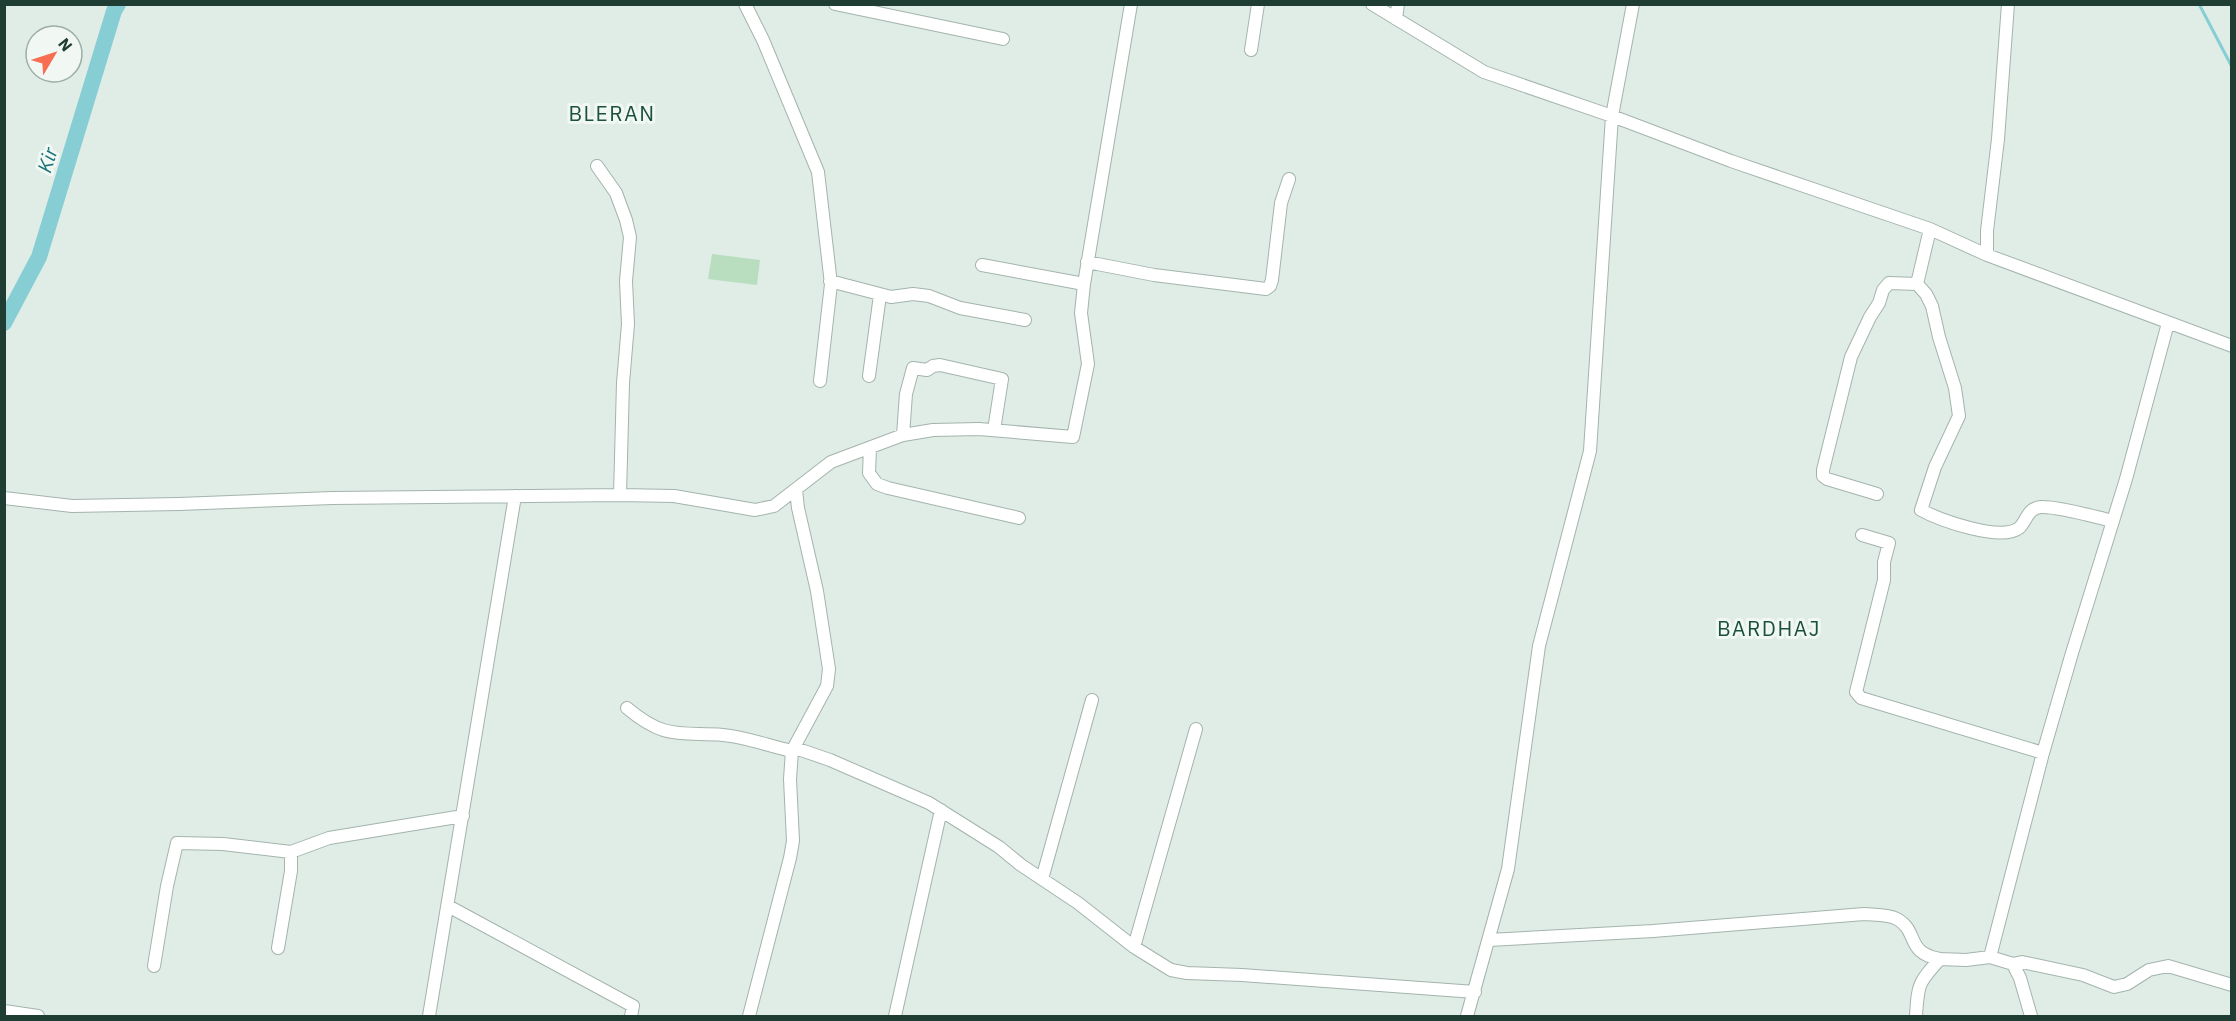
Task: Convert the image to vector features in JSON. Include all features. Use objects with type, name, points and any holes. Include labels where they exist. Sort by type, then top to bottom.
[{"type":"street","points":[[745,4],[763,40],[818,172],[830,281],[820,381]]},
{"type":"street","points":[[835,4],[1003,39]]},
{"type":"street","points":[[4,498],[72,506],[332,498],[620,495],[674,496],[755,510],[774,506],[831,462],[903,435],[933,430],[994,430],[1065,438],[1074,436],[1088,364],[1081,313],[1084,284],[1131,4]]},
{"type":"street","points":[[1251,50],[1258,4]]},
{"type":"street","points":[[1372,4],[1484,72],[1612,116],[1731,161],[1930,229],[1987,255],[2232,346]]},
{"type":"street","points":[[1396,19],[1398,4]]},
{"type":"street","points":[[1467,1017],[1508,869],[1539,646],[1590,451],[1612,116],[1633,4]]},
{"type":"street","points":[[1987,255],[1987,231],[1998,139],[2008,4]]},
{"type":"street","points":[[597,166],[616,194],[630,237],[626,281],[628,324],[623,383],[620,495]]},
{"type":"street","points":[[1087,262],[1154,275],[1266,289],[1272,280],[1281,203],[1289,179]]},
{"type":"street","points":[[1917,284],[1930,229]]},
{"type":"street","points":[[982,265],[1084,284]]},
{"type":"street","points":[[830,281],[891,297],[914,294],[929,296],[960,308],[1025,320]]},
{"type":"street","points":[[1877,494],[1827,479],[1823,476],[1823,470],[1851,357],[1879,303],[1883,290],[1889,283],[1917,284],[1926,294],[1932,306],[1955,388],[1959,416],[1935,467],[1921,510],[1933,517],[1964,527],[1991,532],[2013,532],[2021,527],[2028,513],[2040,507],[2076,512],[2113,522]]},
{"type":"street","points":[[869,376],[880,295]]},
{"type":"street","points":[[1990,957],[2043,753],[2113,522],[2168,323]]},
{"type":"street","points":[[903,435],[906,394],[913,368],[927,370],[936,366],[972,371],[1002,379],[994,430]]},
{"type":"street","points":[[870,448],[869,473],[877,484],[1019,518]]},
{"type":"street","points":[[749,1017],[793,841],[790,779],[792,751],[827,686],[829,669],[817,591],[796,490]]},
{"type":"street","points":[[429,1017],[515,496]]},
{"type":"street","points":[[1862,535],[1889,543],[1884,562],[1884,580],[1856,692],[1858,695],[1861,698],[2043,753]]},
{"type":"street","points":[[1042,879],[1092,700]]},
{"type":"street","points":[[627,708],[655,728],[680,735],[724,735],[792,751],[798,749],[830,760],[929,803],[999,847],[1078,903],[1134,947],[1171,970],[1187,973],[1474,992]]},
{"type":"street","points":[[1134,947],[1196,729]]},
{"type":"street","points":[[895,1017],[941,810]]},
{"type":"street","points":[[154,966],[167,886],[177,843],[223,844],[291,852],[329,838],[463,816]]},
{"type":"street","points":[[278,948],[291,871],[291,852]]},
{"type":"street","points":[[448,906],[633,1006],[631,1017]]},
{"type":"street","points":[[1489,940],[1653,931],[1864,915],[1890,916],[1898,919],[1905,927],[1919,951],[1926,956],[1940,959],[1966,960],[1990,957],[2013,964],[2022,962],[2083,975],[2114,987],[2127,984],[2149,970],[2168,966],[2232,985]]},
{"type":"street","points":[[1916,1017],[1916,1001],[1921,980],[1940,959]]},
{"type":"street","points":[[2013,964],[2020,978],[2031,1017]]},
{"type":"street","points":[[4,1011],[38,1017]]},
{"type":"green space","points":[[712,254],[760,260],[757,285],[708,279]]},
{"type":"waterway","name":"Kir","points":[[4,323],[39,257],[118,4]]},
{"type":"waterway","points":[[2199,4],[2232,67]]},
{"type":"district","name":"BLERAN","points":[[612,113]]},
{"type":"district","name":"BARDHAJ","points":[[1769,628]]}]
